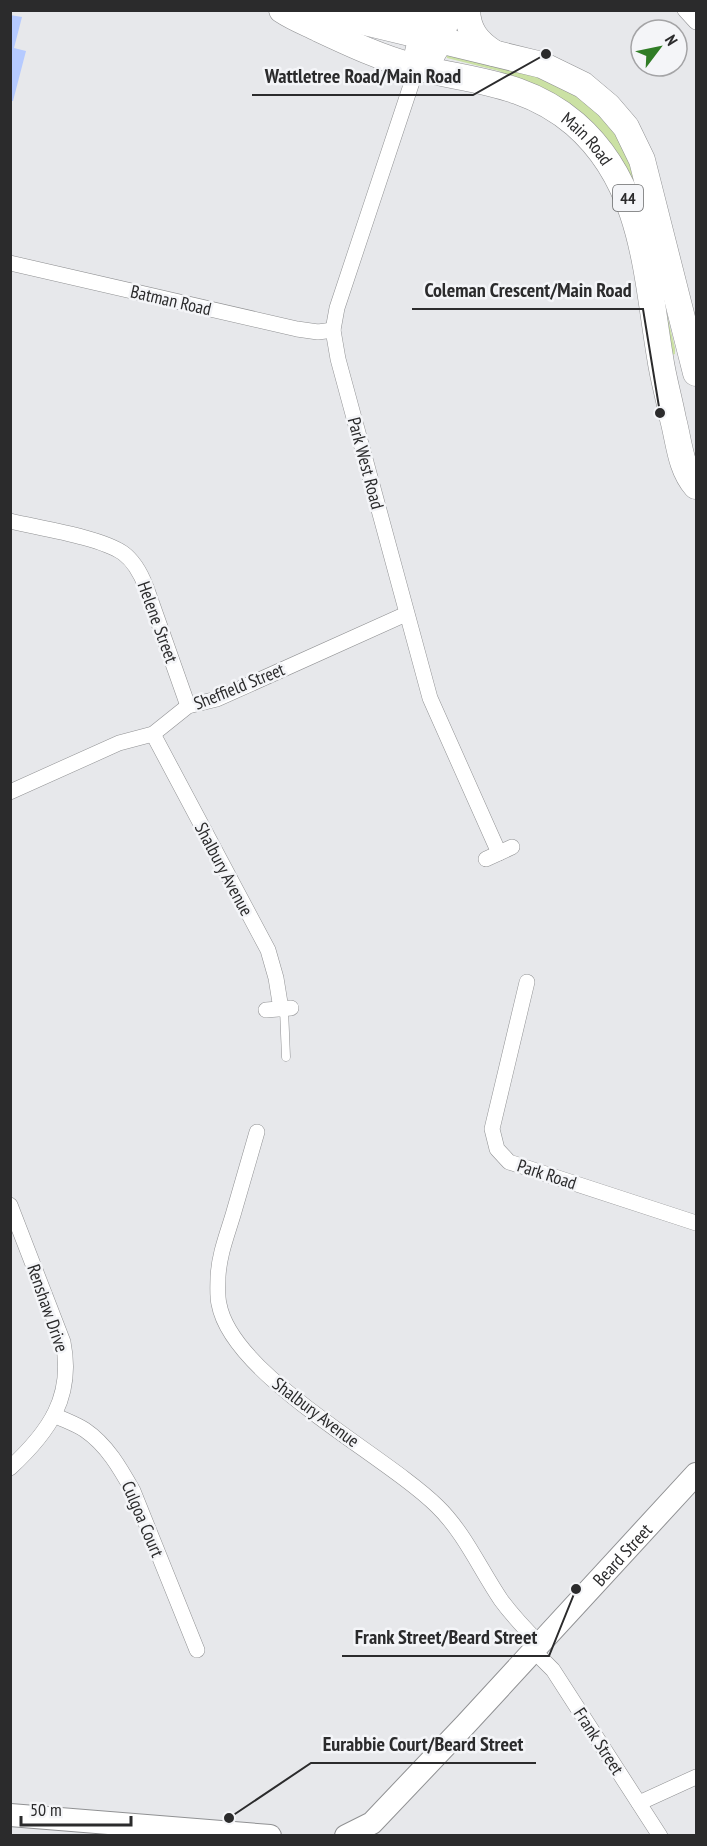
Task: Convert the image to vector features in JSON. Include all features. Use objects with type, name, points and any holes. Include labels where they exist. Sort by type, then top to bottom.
[{"type":"main road","name":"Main Road","points":[[282,10],[371,54],[417,67],[493,82],[534,97],[563,114],[601,152],[625,192],[638,227],[664,378],[684,464],[690,480],[696,487]]},
{"type":"main road","name":"Main Road","points":[[315,10],[542,65],[572,78],[597,96],[626,127],[637,148],[648,180],[696,371]]},
{"type":"main road","points":[[362,22],[398,16],[411,10]]},
{"type":"main road","points":[[429,10],[430,39]]},
{"type":"main road","points":[[417,67],[430,39],[449,10]]},
{"type":"main road","points":[[467,10],[472,33],[480,43],[494,53]]},
{"type":"main road","points":[[664,378],[696,371]]},
{"type":"street","points":[[685,10],[696,22]]},
{"type":"street","name":"Park West Road","points":[[417,67],[336,308],[333,330],[338,359],[405,614],[434,710],[499,853]]},
{"type":"street","name":"Batman Road","points":[[10,263],[297,329],[318,332],[333,330]]},
{"type":"street","name":"Helene Street","points":[[10,521],[93,540],[115,548],[128,557],[138,570],[146,587],[188,706]]},
{"type":"street","name":"Sheffield Street","points":[[10,792],[119,743],[153,734],[188,706],[217,699],[405,614]]},
{"type":"street","name":"Shalbury Avenue","points":[[153,734],[268,950],[276,978],[280,1009]]},
{"type":"street","name":"Park Road","points":[[527,982],[492,1129],[497,1149],[509,1162],[696,1223]]},
{"type":"street","name":"Shalbury Avenue","points":[[257,1131],[222,1250],[218,1276],[219,1305],[227,1325],[239,1344],[268,1375],[303,1404],[409,1480],[439,1507],[468,1547],[501,1600],[537,1647]]},
{"type":"street","name":"Renshaw Drive","points":[[10,1205],[63,1342],[67,1359],[61,1400],[54,1415],[43,1436],[10,1468]]},
{"type":"street","name":"Culgoa Court","points":[[54,1415],[85,1431],[100,1444],[120,1468],[133,1491],[197,1650]]},
{"type":"street","name":"Beard Street","points":[[345,1836],[372,1823],[696,1474]]},
{"type":"street","name":"Frank Street","points":[[537,1647],[660,1836]]},
{"type":"street","points":[[639,1803],[696,1777]]},
{"type":"street","points":[[10,1815],[270,1836]]},
{"type":"lane","name":"Shalbury Avenue","points":[[280,1009],[286,1057]]},
{"type":"green space","points":[[446,54],[518,68],[576,90],[625,142],[675,348],[675,354],[672,355],[644,222],[538,91],[499,71],[447,58]]},
{"type":"building","points":[[10,15],[22,17],[14,48],[26,51],[13,101],[10,101]]},
{"type":"place","name":"Wattletree Road/Main Road","points":[[546,54]]},
{"type":"place","name":"Coleman Crescent/Main Road","points":[[660,413]]},
{"type":"place","name":"Frank Street/Beard Street","points":[[576,1589]]},
{"type":"place","name":"Eurabbie Court/Beard Street","points":[[229,1818]]}]
